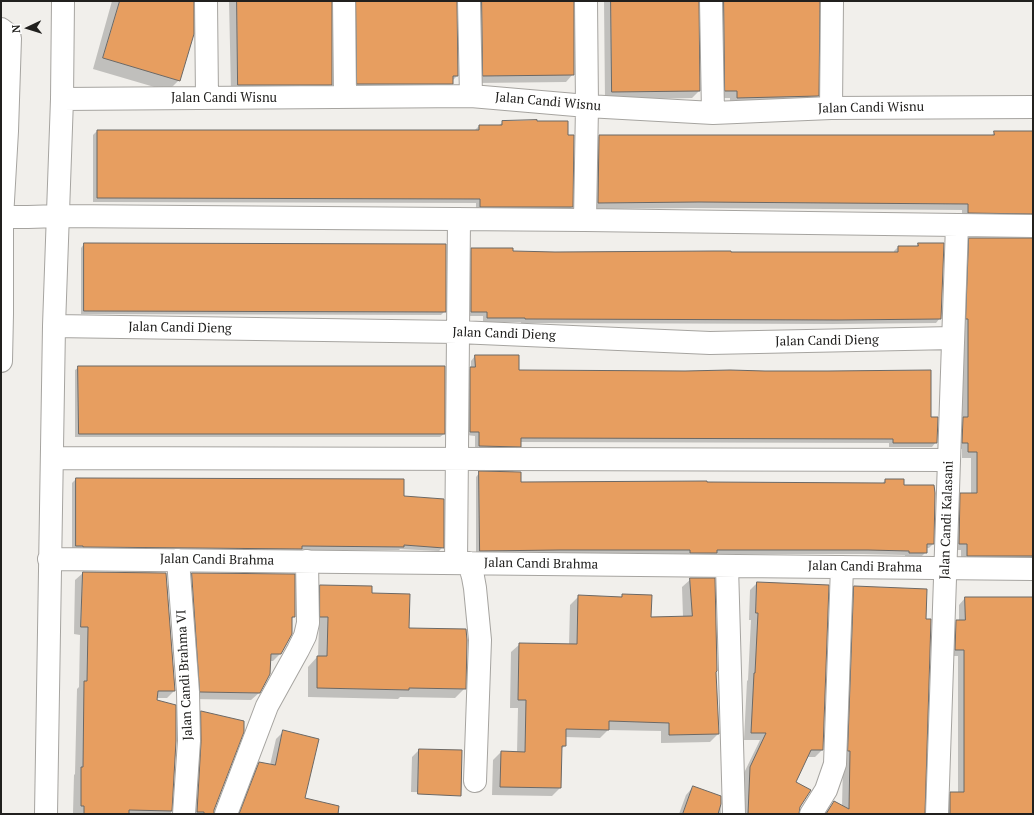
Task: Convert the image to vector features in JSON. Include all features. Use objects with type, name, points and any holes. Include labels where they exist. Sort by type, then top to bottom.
[{"type":"street","points":[[46,814],[55,216],[62,99],[63,1]]},
{"type":"street","points":[[206,1],[207,98]]},
{"type":"street","points":[[344,1],[345,97]]},
{"type":"street","points":[[469,1],[472,96]]},
{"type":"street","points":[[585,220],[587,106],[586,1]]},
{"type":"street","points":[[711,1],[713,113]]},
{"type":"street","points":[[831,108],[832,1]]},
{"type":"street","points":[[1,29],[10,38],[4,130],[6,217],[1,361]]},
{"type":"street","name":"Jalan Candi Wisnu","points":[[62,99],[472,96],[587,106],[713,113],[831,108],[1033,107]]},
{"type":"street","points":[[6,217],[55,216],[585,220],[1033,226]]},
{"type":"street","points":[[458,219],[457,459],[463,563],[473,577],[480,640],[475,781]]},
{"type":"street","name":"Jalan Candi Kalasani","points":[[937,814],[957,225]]},
{"type":"street","name":"Jalan Candi Dieng","points":[[54,326],[458,332],[710,343],[953,338]]},
{"type":"street","points":[[52,458],[949,460]]},
{"type":"street","name":"Jalan Candi Brahma","points":[[49,559],[1033,568]]},
{"type":"street","name":"Jalan Candi Brahma VI","points":[[178,560],[188,692],[189,741],[184,814]]},
{"type":"street","points":[[226,814],[267,706],[305,636],[308,623],[307,561]]},
{"type":"street","points":[[727,566],[734,814]]},
{"type":"street","points":[[811,814],[826,790],[835,764],[842,567]]},
{"type":"building","points":[[120,1],[194,1],[194,34],[180,81],[103,58]]},
{"type":"building","points":[[237,1],[332,1],[332,85],[238,85]]},
{"type":"building","points":[[356,1],[457,1],[458,76],[453,76],[453,84],[357,84]]},
{"type":"building","points":[[482,1],[574,1],[574,75],[483,76]]},
{"type":"building","points":[[611,1],[699,1],[700,91],[612,92]]},
{"type":"building","points":[[724,1],[820,1],[819,96],[737,98],[737,91],[725,91]]},
{"type":"building","points":[[502,121],[568,121],[568,135],[574,135],[573,207],[480,207],[480,199],[97,198],[97,130],[479,130],[479,125],[502,125]]},
{"type":"building","points":[[994,131],[1033,131],[1033,214],[968,213],[968,204],[699,202],[598,203],[599,135],[994,135]]},
{"type":"building","points":[[969,238],[1033,238],[1033,556],[967,556],[967,544],[959,544],[960,493],[977,493],[977,452],[968,452],[968,443],[962,443],[963,417],[968,417],[968,319],[966,319]]},
{"type":"building","points":[[84,243],[446,244],[446,312],[84,311]]},
{"type":"building","points":[[918,243],[944,243],[941,319],[525,319],[487,318],[487,312],[471,312],[471,248],[513,248],[513,251],[555,252],[898,252],[898,246],[918,246]]},
{"type":"building","points":[[475,355],[519,355],[519,370],[931,370],[931,417],[938,417],[937,443],[893,443],[893,439],[521,438],[521,447],[479,446],[479,432],[470,432],[470,367],[475,367]]},
{"type":"building","points":[[78,366],[445,366],[445,434],[79,434]]},
{"type":"building","points":[[479,471],[521,472],[521,482],[707,481],[885,483],[885,479],[904,479],[904,485],[934,485],[934,544],[927,544],[927,553],[868,550],[717,550],[717,553],[690,553],[690,550],[480,551]]},
{"type":"building","points":[[76,478],[404,479],[404,496],[444,499],[444,548],[404,545],[404,547],[302,546],[302,549],[76,546]]},
{"type":"building","points":[[83,572],[166,573],[175,691],[158,691],[157,700],[176,705],[176,741],[172,811],[129,810],[129,814],[84,814],[84,806],[81,806],[84,681],[87,681],[88,627],[81,627]]},
{"type":"building","points":[[192,573],[295,574],[295,617],[292,617],[292,634],[281,654],[271,654],[270,674],[260,693],[200,692]]},
{"type":"building","points":[[690,578],[715,578],[716,672],[719,734],[669,735],[669,723],[609,721],[609,730],[566,729],[566,746],[562,746],[561,788],[500,787],[501,751],[525,752],[526,700],[518,700],[519,643],[577,644],[578,595],[622,597],[622,594],[652,595],[651,617],[692,616]]},
{"type":"building","points":[[757,582],[829,585],[823,750],[811,750],[796,782],[811,790],[800,807],[799,814],[748,814],[750,767],[766,733],[751,733],[758,613],[756,613]]},
{"type":"building","points":[[320,585],[372,586],[372,593],[410,594],[409,628],[466,629],[466,689],[409,688],[409,690],[317,688],[317,656],[327,656],[328,617],[320,617]]},
{"type":"building","points":[[854,586],[927,589],[926,619],[931,619],[925,814],[826,814],[834,801],[849,809],[850,751],[848,751]]},
{"type":"building","points":[[965,597],[1033,597],[1033,814],[950,814],[950,792],[964,792],[964,650],[955,650],[956,620],[965,620]]},
{"type":"building","points":[[201,711],[244,721],[244,732],[214,810],[214,814],[197,812],[201,742]]},
{"type":"building","points":[[283,730],[319,739],[305,798],[339,806],[338,814],[239,814],[259,762],[275,765]]},
{"type":"building","points":[[419,749],[462,750],[461,796],[418,794]]},
{"type":"building","points":[[693,786],[721,796],[721,804],[718,814],[683,814]]}]
